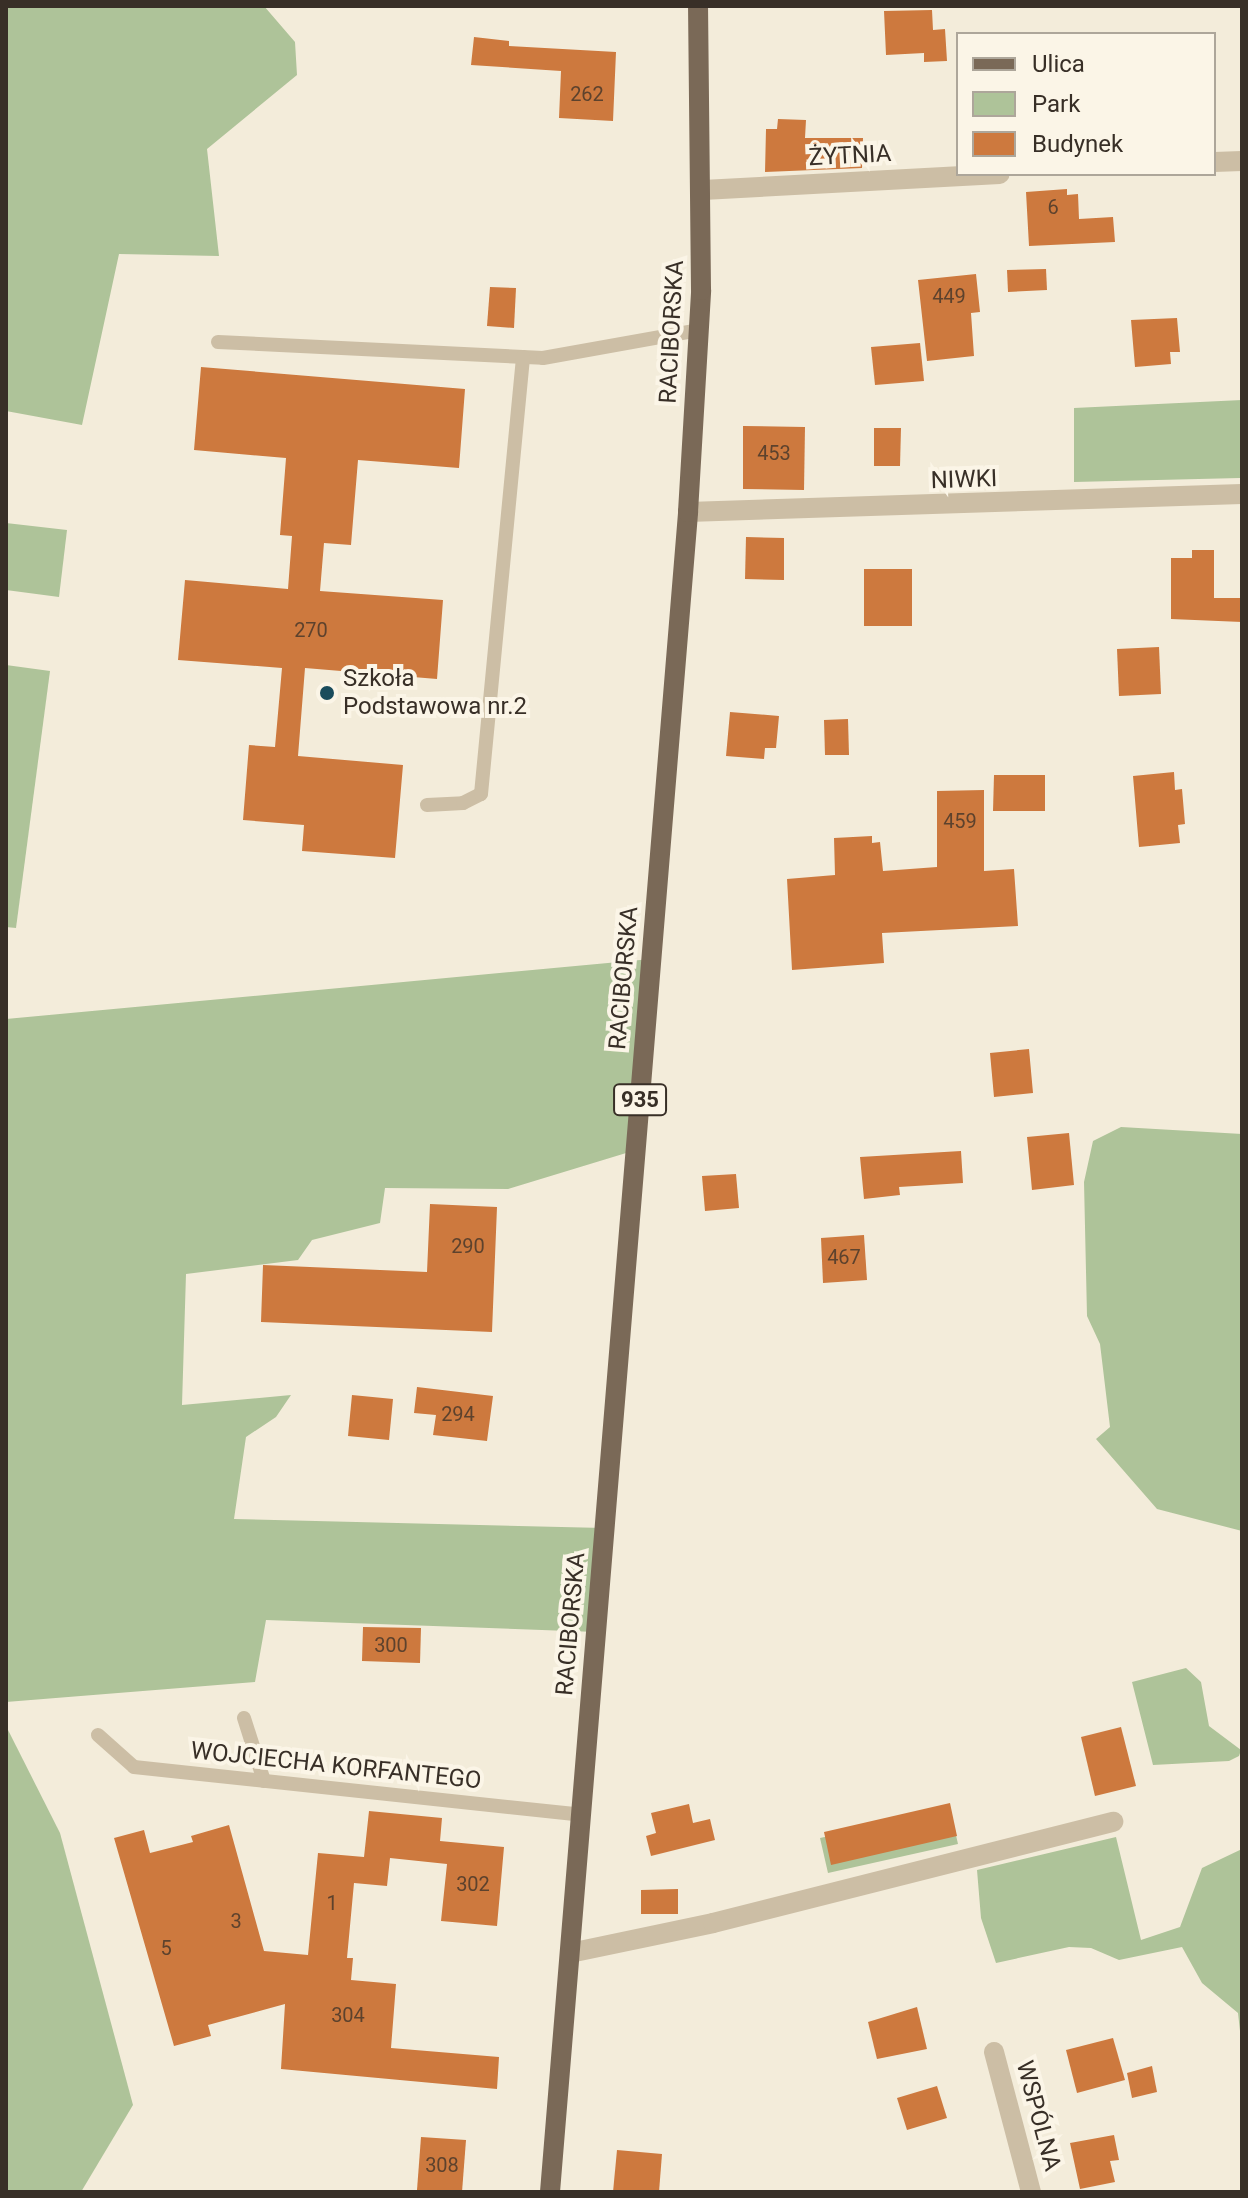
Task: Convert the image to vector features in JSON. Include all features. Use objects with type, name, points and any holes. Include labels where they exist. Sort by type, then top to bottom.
[{"type":"main road","name":"RACIBORSKA","points":[[550,2192],[688,512],[699,330],[703,190],[698,6]]},
{"type":"street","points":[[1216,162],[1242,161]]},
{"type":"street","name":"ŻYTNIA","points":[[703,190],[963,176]]},
{"type":"street","name":"NIWKI","points":[[688,512],[1242,494]]},
{"type":"street","points":[[570,1953],[713,1923],[1113,1822]]},
{"type":"street","name":"WSPÓLNA","points":[[994,2052],[1031,2192]]},
{"type":"lane","points":[[218,342],[543,358],[699,330]]},
{"type":"lane","points":[[427,805],[463,803],[481,794],[523,357]]},
{"type":"lane","points":[[244,1718],[264,1781]]},
{"type":"lane","name":"WOJCIECHA KORFANTEGO","points":[[98,1735],[134,1767],[581,1815]]},
{"type":"green space","points":[[6,6],[264,6],[295,42],[297,75],[207,149],[219,256],[119,254],[82,425],[6,411]]},
{"type":"green space","points":[[1242,400],[1242,492],[1240,478],[1074,482],[1074,408]]},
{"type":"green space","points":[[6,523],[67,530],[59,597],[6,590]]},
{"type":"green space","points":[[6,665],[50,671],[16,928],[6,927]]},
{"type":"green space","points":[[651,959],[636,1150],[508,1189],[385,1188],[380,1223],[312,1240],[298,1260],[186,1274],[182,1405],[291,1395],[276,1417],[246,1437],[234,1519],[604,1528],[596,1632],[266,1620],[255,1682],[6,1702],[6,1019]]},
{"type":"green space","points":[[1121,1127],[1242,1134],[1242,1531],[1157,1509],[1096,1439],[1110,1427],[1100,1344],[1087,1316],[1084,1182],[1093,1141]]},
{"type":"green space","points":[[1186,1668],[1201,1682],[1209,1726],[1241,1750],[1239,1756],[1229,1761],[1153,1765],[1132,1682]]},
{"type":"green space","points":[[6,1726],[60,1833],[133,2105],[81,2192],[6,2192]]},
{"type":"green space","points":[[950,1809],[958,1844],[828,1873],[820,1838]]},
{"type":"green space","points":[[1116,1837],[1141,1940],[1180,1927],[1202,1868],[1242,1849],[1242,2049],[1238,2013],[1202,1983],[1182,1947],[1119,1960],[1091,1948],[1069,1947],[996,1963],[981,1918],[977,1870]]},
{"type":"building","points":[[932,10],[933,30],[945,29],[947,61],[924,62],[924,53],[886,55],[884,11]]},
{"type":"building","points":[[474,37],[509,41],[509,46],[616,52],[613,121],[559,118],[561,71],[471,65]]},
{"type":"building","points":[[778,119],[806,120],[805,138],[863,138],[862,168],[765,172],[766,129],[777,129]]},
{"type":"building","points":[[1067,189],[1067,195],[1078,194],[1079,219],[1113,217],[1115,242],[1029,246],[1026,192]]},
{"type":"building","points":[[1046,269],[1047,290],[1008,292],[1007,270]]},
{"type":"building","points":[[976,274],[980,312],[971,313],[974,356],[927,361],[918,280]]},
{"type":"building","points":[[490,287],[516,288],[514,328],[487,326]]},
{"type":"building","points":[[1177,318],[1180,352],[1170,352],[1171,364],[1135,367],[1131,320]]},
{"type":"building","points":[[920,343],[924,381],[875,385],[871,347]]},
{"type":"building","name":"Szkoła Podstawowa nr.2","points":[[201,367],[465,389],[459,468],[358,460],[351,545],[324,543],[320,591],[443,600],[437,679],[305,668],[298,756],[403,765],[395,858],[302,851],[304,825],[243,820],[249,745],[275,747],[282,668],[178,660],[185,580],[288,589],[292,536],[280,535],[286,458],[194,450]]},
{"type":"building","points":[[743,426],[805,427],[804,490],[743,489]]},
{"type":"building","points":[[874,428],[901,428],[900,466],[874,466]]},
{"type":"building","points":[[746,537],[784,538],[784,580],[745,579]]},
{"type":"building","points":[[1192,550],[1214,550],[1214,598],[1242,598],[1242,622],[1171,619],[1171,558],[1192,558]]},
{"type":"building","points":[[864,569],[912,569],[912,626],[864,626]]},
{"type":"building","points":[[1159,647],[1161,694],[1119,696],[1117,649]]},
{"type":"building","points":[[730,712],[779,716],[776,748],[765,748],[764,759],[726,756]]},
{"type":"building","points":[[848,719],[849,755],[825,755],[824,720]]},
{"type":"building","points":[[1174,772],[1175,790],[1182,789],[1185,824],[1178,825],[1180,843],[1139,847],[1133,776]]},
{"type":"building","points":[[994,775],[1045,775],[1045,811],[993,811]]},
{"type":"building","points":[[984,790],[984,871],[1014,869],[1018,926],[882,933],[884,963],[792,970],[787,879],[835,875],[834,838],[872,836],[872,843],[880,842],[883,871],[937,867],[937,791]]},
{"type":"building","points":[[1029,1049],[1033,1093],[994,1097],[990,1053]]},
{"type":"building","points":[[1069,1133],[1074,1185],[1032,1190],[1027,1137]]},
{"type":"building","points":[[961,1151],[963,1183],[899,1187],[900,1195],[864,1199],[860,1157]]},
{"type":"building","points":[[736,1174],[739,1208],[705,1211],[702,1176]]},
{"type":"building","points":[[430,1204],[497,1207],[492,1332],[261,1322],[263,1265],[427,1272]]},
{"type":"building","points":[[864,1235],[867,1280],[823,1283],[821,1238]]},
{"type":"building","points":[[417,1387],[493,1396],[487,1441],[433,1435],[436,1415],[414,1413]]},
{"type":"building","points":[[352,1395],[393,1399],[389,1440],[348,1436]]},
{"type":"building","points":[[363,1627],[421,1628],[420,1663],[362,1661]]},
{"type":"building","points":[[1121,1727],[1136,1786],[1095,1796],[1081,1737]]},
{"type":"building","points":[[950,1803],[957,1836],[831,1865],[824,1832]]},
{"type":"building","points":[[689,1804],[693,1823],[710,1819],[715,1840],[651,1856],[646,1836],[656,1833],[651,1813]]},
{"type":"building","points":[[369,1811],[442,1818],[440,1841],[504,1847],[497,1926],[441,1921],[447,1864],[390,1858],[387,1886],[354,1883],[347,1958],[353,1958],[351,1980],[396,1984],[391,2048],[499,2057],[497,2089],[281,2069],[285,2004],[208,2025],[211,2036],[174,2046],[114,1838],[144,1830],[150,1853],[193,1842],[191,1836],[229,1825],[264,1951],[308,1955],[318,1853],[364,1857]]},
{"type":"building","points":[[678,1889],[678,1914],[641,1914],[641,1890]]},
{"type":"building","points":[[917,2007],[927,2049],[877,2059],[868,2022]]},
{"type":"building","points":[[1113,2038],[1125,2080],[1077,2093],[1066,2050]]},
{"type":"building","points":[[1152,2066],[1157,2092],[1132,2098],[1127,2073]]},
{"type":"building","points":[[937,2086],[947,2118],[907,2130],[897,2098]]},
{"type":"building","points":[[1114,2135],[1119,2160],[1110,2161],[1115,2182],[1080,2189],[1070,2143]]},
{"type":"building","points":[[421,2137],[466,2140],[462,2192],[417,2190]]},
{"type":"building","points":[[617,2150],[662,2154],[659,2192],[613,2192]]},
{"type":"place","name":"Szkoła Podstawowa nr.2","points":[[327,693]]}]
